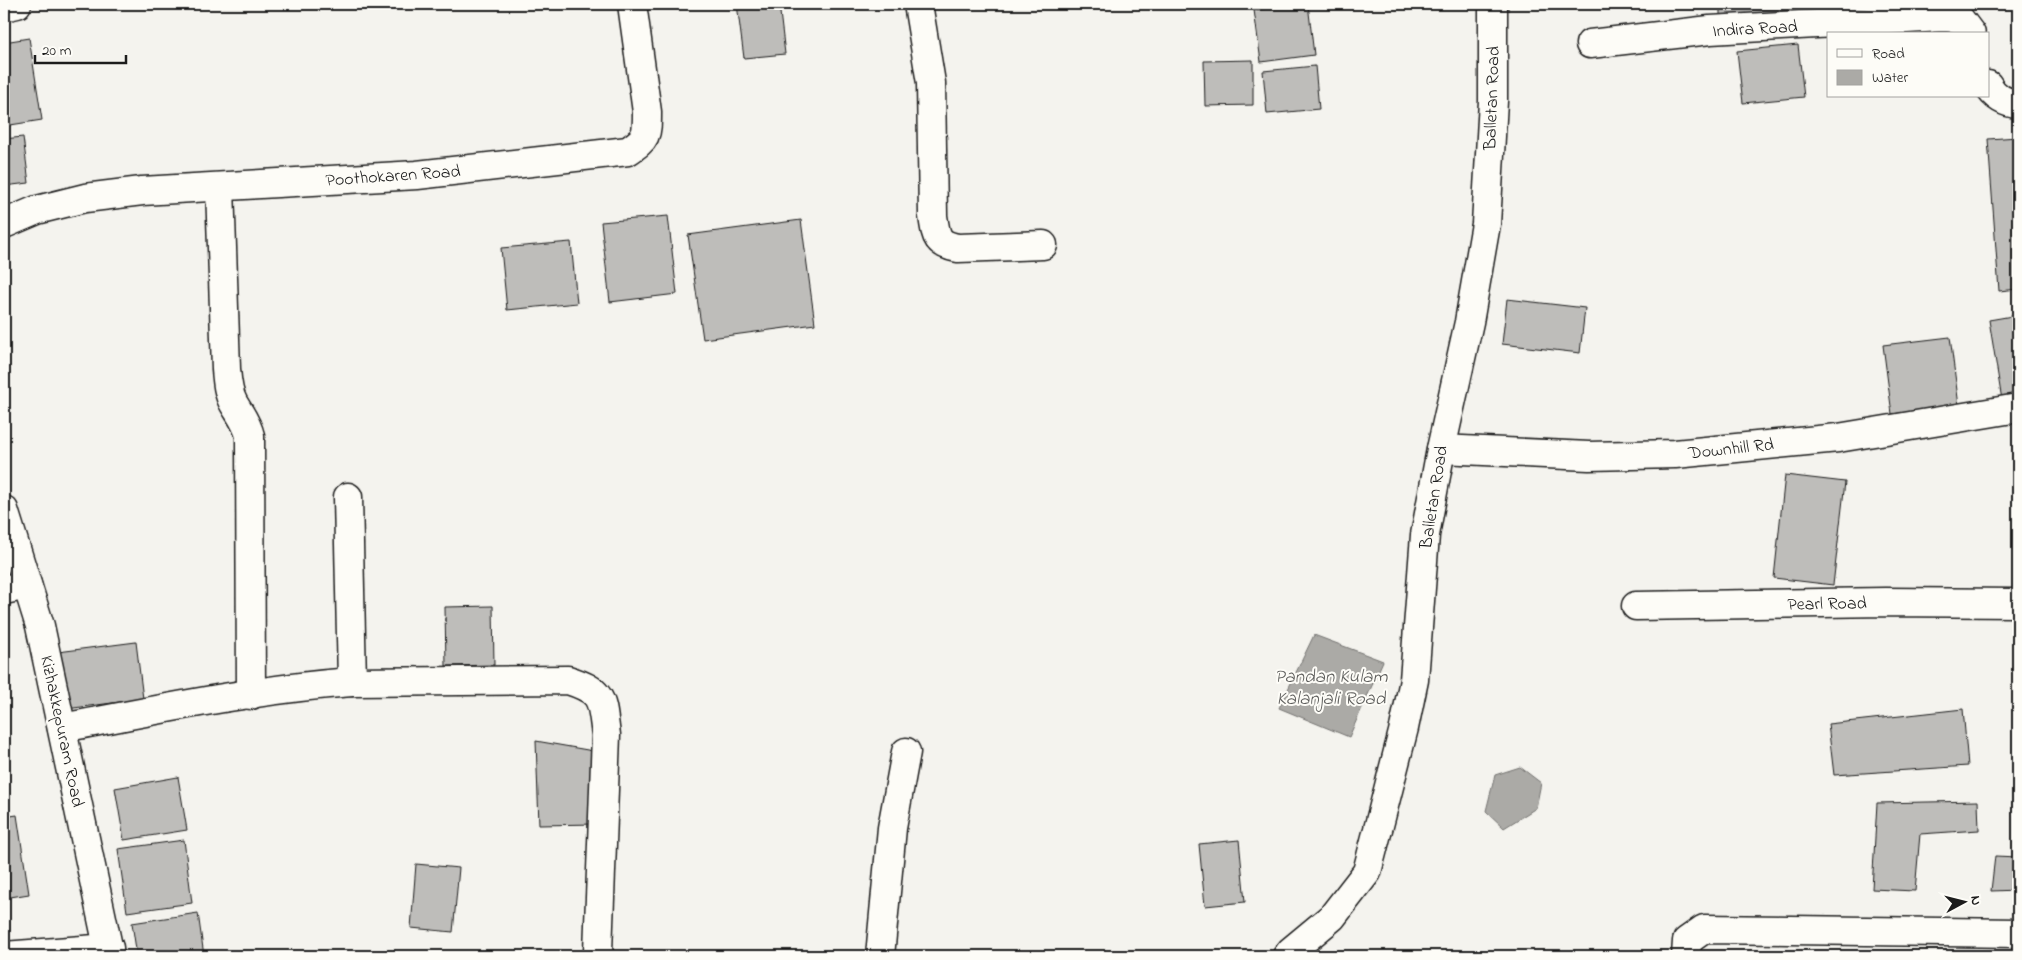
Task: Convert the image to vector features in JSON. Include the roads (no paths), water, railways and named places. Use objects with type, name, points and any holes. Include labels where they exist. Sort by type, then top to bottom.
[{"type":"street","points":[[4,7],[17,4]]},
{"type":"street","name":"Poothokaren Road","points":[[4,224],[37,210],[85,198],[142,191],[417,175],[628,151],[643,141],[647,128],[647,112],[632,4]]},
{"type":"street","points":[[918,4],[931,83],[933,216],[936,235],[945,245],[958,248],[1043,245]]},
{"type":"street","name":"Balletan Road","points":[[1287,956],[1290,951],[1332,917],[1367,872],[1404,728],[1414,680],[1425,536],[1441,449],[1469,322],[1486,224],[1493,101],[1493,4]]},
{"type":"street","name":"Indira Road","points":[[1590,44],[1710,30],[1943,18],[1959,18],[1970,32]]},
{"type":"street","points":[[1990,87],[1997,96],[2008,103],[2018,104]]},
{"type":"street","points":[[220,187],[228,390],[234,405],[248,425],[250,436],[251,695]]},
{"type":"street","name":"Downhill Rd","points":[[1441,449],[1589,456],[1675,454],[1838,438],[2018,408]]},
{"type":"street","points":[[348,497],[352,682]]},
{"type":"street","name":"Kizhakkepuram Road","points":[[4,510],[16,587],[40,626],[109,952]]},
{"type":"street","name":"Pearl Road","points":[[1636,606],[1885,602],[2018,603]]},
{"type":"street","points":[[62,728],[186,704],[318,684],[568,680],[589,687],[602,702],[606,735],[598,952],[600,956]]},
{"type":"street","points":[[880,956],[892,828],[906,752]]},
{"type":"street","points":[[1686,956],[1687,941],[1704,929],[2018,933]]},
{"type":"street","points":[[4,956],[109,952]]},
{"type":"water","name":"Pandan Kulam Kalanjali Road","points":[[1314,635],[1383,661],[1349,737],[1279,708]]},
{"type":"water","points":[[1520,767],[1541,783],[1536,808],[1504,828],[1486,811],[1495,775]]}]
